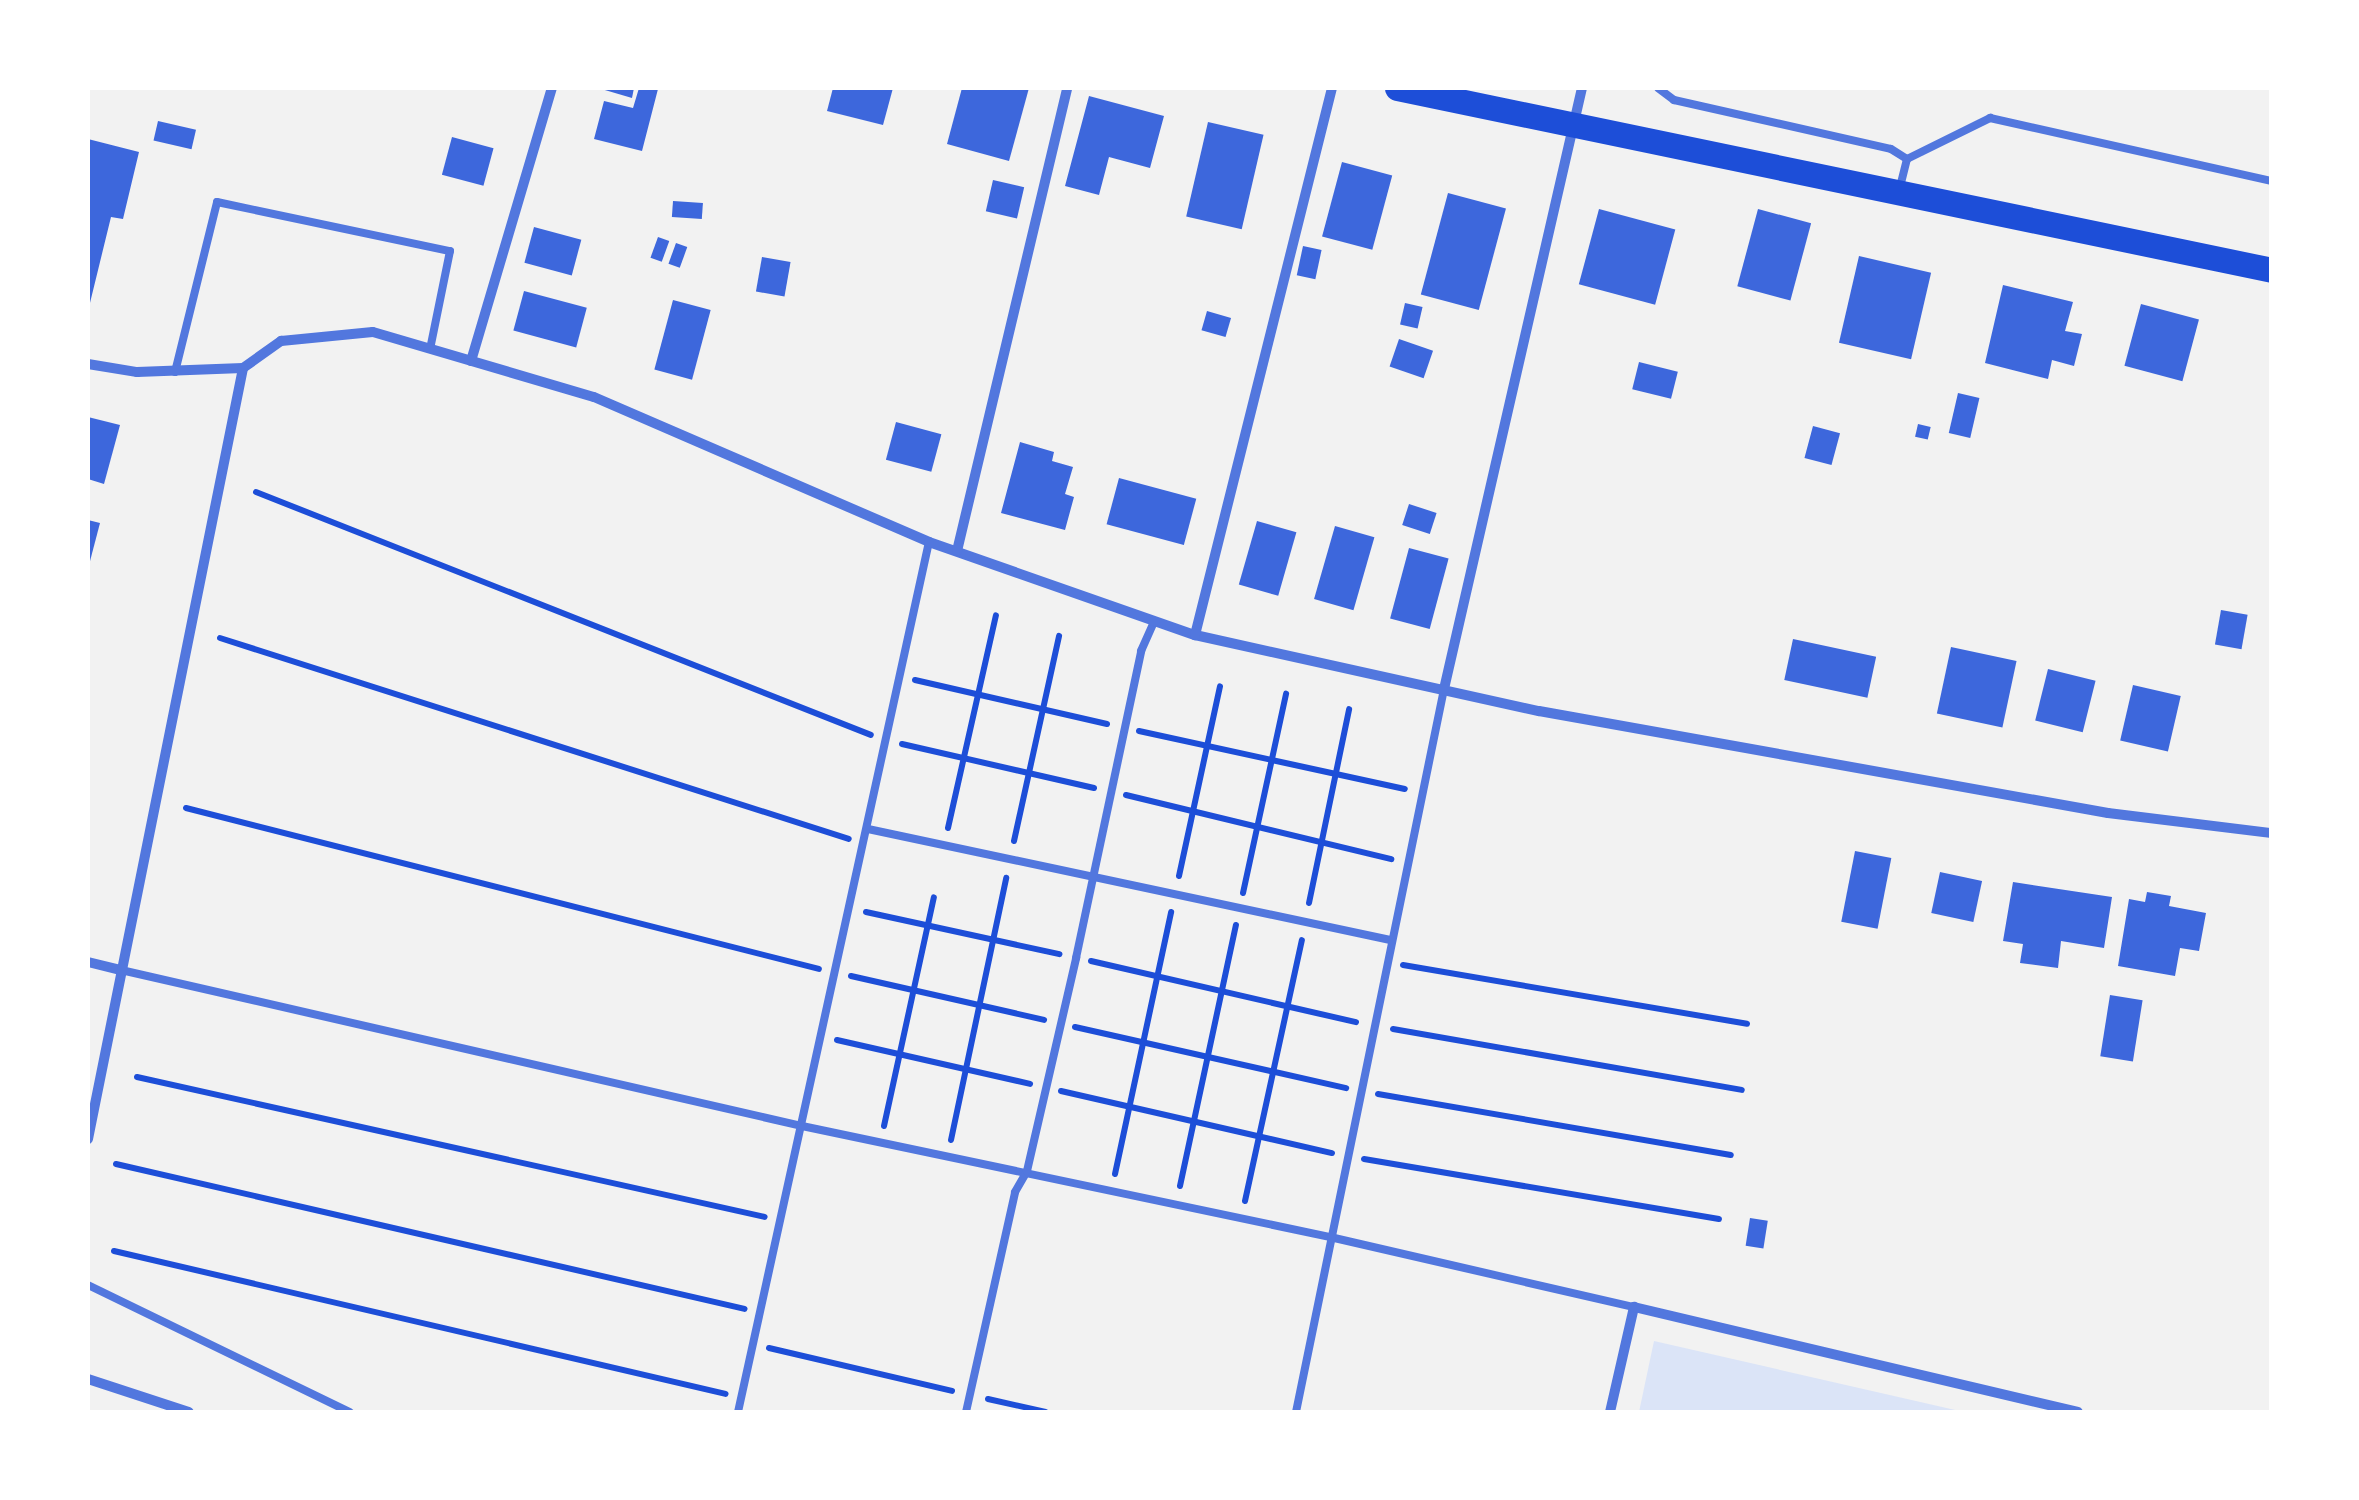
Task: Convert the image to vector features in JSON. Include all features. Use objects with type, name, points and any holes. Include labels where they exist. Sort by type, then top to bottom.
[{"type":"main road","points":[[1397,88],[2272,270]]},
{"type":"street","points":[[471,361],[552,88]]},
{"type":"street","points":[[957,552],[1066,88]]},
{"type":"street","points":[[1196,636],[1332,88]]},
{"type":"street","points":[[1444,689],[1582,88]]},
{"type":"street","points":[[88,364],[137,372],[242,368],[282,341],[330,333],[373,332],[594,397],[929,542],[1196,636],[1540,711],[2108,813],[2272,833]]},
{"type":"street","points":[[88,1139],[242,368]]},
{"type":"street","points":[[88,962],[121,970]]},
{"type":"street","points":[[1610,1412],[1634,1307],[2078,1412]]},
{"type":"street","points":[[88,1380],[189,1412]]},
{"type":"lane","points":[[1658,88],[1674,100],[1891,149],[1908,159]]},
{"type":"lane","points":[[1899,192],[1908,159],[1990,118],[2272,181]]},
{"type":"lane","points":[[175,372],[217,202],[450,251],[430,349]]},
{"type":"lane","points":[[738,1412],[929,542]]},
{"type":"lane","points":[[966,1412],[1015,1192],[1028,1171],[1096,874],[1141,652],[1153,624]]},
{"type":"lane","points":[[1296,1412],[1444,689]]},
{"type":"lane","points":[[868,829],[1096,874],[1390,940]]},
{"type":"lane","points":[[121,970],[802,1126],[1330,1236],[1634,1307]]},
{"type":"lane","points":[[88,1286],[350,1412]]},
{"type":"path","points":[[256,492],[886,740],[1407,863]]},
{"type":"path","points":[[945,844],[996,615]]},
{"type":"path","points":[[948,1156],[1059,636]]},
{"type":"path","points":[[220,638],[864,844]]},
{"type":"path","points":[[899,676],[1422,793]]},
{"type":"path","points":[[1112,1190],[1220,686]]},
{"type":"path","points":[[1176,1203],[1286,694]]},
{"type":"path","points":[[1241,1217],[1349,708]]},
{"type":"path","points":[[186,808],[836,973],[1207,1057],[1360,1091],[1732,1155]]},
{"type":"path","points":[[880,1142],[934,897]]},
{"type":"path","points":[[850,908],[1373,1026],[1742,1090]]},
{"type":"path","points":[[1386,962],[1747,1024]]},
{"type":"path","points":[[822,1036],[1346,1156],[1719,1219]]},
{"type":"path","points":[[137,1076],[781,1221]]},
{"type":"path","points":[[116,1164],[761,1312]]},
{"type":"path","points":[[114,1251],[742,1398]]},
{"type":"path","points":[[753,1344],[1046,1412]]},
{"type":"shaded area","points":[[1654,1341],[1964,1412],[1639,1412]]},
{"type":"building","points":[[598,88],[634,88],[632,98]]},
{"type":"building","points":[[639,88],[658,89],[642,151],[594,139],[604,101],[633,108]]},
{"type":"building","points":[[833,88],[893,88],[883,125],[827,111]]},
{"type":"building","points":[[962,88],[1029,88],[1009,161],[947,144]]},
{"type":"building","points":[[1089,96],[1164,116],[1150,168],[1109,157],[1099,195],[1065,186]]},
{"type":"building","points":[[158,121],[196,130],[192,149],[154,140]]},
{"type":"building","points":[[1208,122],[1264,135],[1242,229],[1186,217]]},
{"type":"building","points":[[452,137],[494,148],[483,186],[442,175]]},
{"type":"building","points":[[88,139],[139,152],[123,219],[111,217],[89,307]]},
{"type":"building","points":[[1342,162],[1392,175],[1372,250],[1322,236]]},
{"type":"building","points":[[993,180],[1024,187],[1017,218],[986,211]]},
{"type":"building","points":[[1448,193],[1506,209],[1479,310],[1421,294]]},
{"type":"building","points":[[673,201],[703,203],[702,219],[672,217]]},
{"type":"building","points":[[1599,209],[1675,229],[1655,305],[1579,284]]},
{"type":"building","points":[[1758,209],[1811,223],[1790,301],[1737,286]]},
{"type":"building","points":[[534,227],[581,240],[572,275],[524,263]]},
{"type":"building","points":[[658,237],[669,241],[662,262],[650,258]]},
{"type":"building","points":[[676,243],[687,247],[680,268],[668,264]]},
{"type":"building","points":[[1303,246],[1322,250],[1315,279],[1297,275]]},
{"type":"building","points":[[1859,256],[1931,273],[1911,359],[1839,343]]},
{"type":"building","points":[[762,257],[791,262],[784,297],[756,291]]},
{"type":"building","points":[[2003,285],[2073,302],[2065,331],[2082,334],[2074,366],[2052,360],[2048,379],[1985,363]]},
{"type":"building","points":[[524,291],[587,308],[576,347],[513,331]]},
{"type":"building","points":[[673,300],[711,310],[692,380],[654,370]]},
{"type":"building","points":[[1405,303],[1423,307],[1418,328],[1400,324]]},
{"type":"building","points":[[2141,304],[2199,320],[2182,381],[2124,366]]},
{"type":"building","points":[[1207,311],[1231,318],[1226,337],[1201,330]]},
{"type":"building","points":[[1399,339],[1433,351],[1424,378],[1390,366]]},
{"type":"building","points":[[1639,362],[1678,372],[1671,399],[1632,389]]},
{"type":"building","points":[[1958,393],[1979,398],[1970,438],[1949,433]]},
{"type":"building","points":[[88,417],[120,425],[104,484],[88,479]]},
{"type":"building","points":[[896,422],[941,434],[931,472],[886,460]]},
{"type":"building","points":[[1918,424],[1931,427],[1928,440],[1915,437]]},
{"type":"building","points":[[1813,426],[1840,433],[1832,465],[1804,458]]},
{"type":"building","points":[[1020,442],[1054,452],[1052,461],[1073,467],[1065,494],[1074,497],[1065,530],[1001,513]]},
{"type":"building","points":[[1119,478],[1196,499],[1184,545],[1107,524]]},
{"type":"building","points":[[1409,504],[1437,513],[1430,534],[1402,525]]},
{"type":"building","points":[[88,520],[100,523],[89,565],[88,565]]},
{"type":"building","points":[[1257,521],[1296,532],[1278,596],[1239,584]]},
{"type":"building","points":[[1335,526],[1374,537],[1353,610],[1314,599]]},
{"type":"building","points":[[1409,548],[1449,559],[1430,629],[1390,619]]},
{"type":"building","points":[[2221,610],[2248,615],[2242,649],[2215,644]]},
{"type":"building","points":[[1793,639],[1876,657],[1867,698],[1784,680]]},
{"type":"building","points":[[1951,647],[2017,661],[2002,727],[1937,714]]},
{"type":"building","points":[[2048,669],[2096,681],[2083,732],[2035,720]]},
{"type":"building","points":[[2133,685],[2181,696],[2168,752],[2120,741]]},
{"type":"building","points":[[1855,851],[1891,858],[1878,929],[1841,922]]},
{"type":"building","points":[[1940,872],[1982,881],[1973,922],[1931,913]]},
{"type":"building","points":[[2013,882],[2112,897],[2104,948],[2061,941],[2058,968],[2020,963],[2023,944],[2003,941]]},
{"type":"building","points":[[2147,892],[2171,896],[2169,906],[2206,913],[2199,951],[2180,948],[2175,976],[2118,966],[2129,899],[2145,902]]},
{"type":"building","points":[[2110,995],[2143,1000],[2133,1061],[2100,1056]]},
{"type":"building","points":[[1750,1218],[1768,1221],[1763,1248],[1746,1246]]}]
